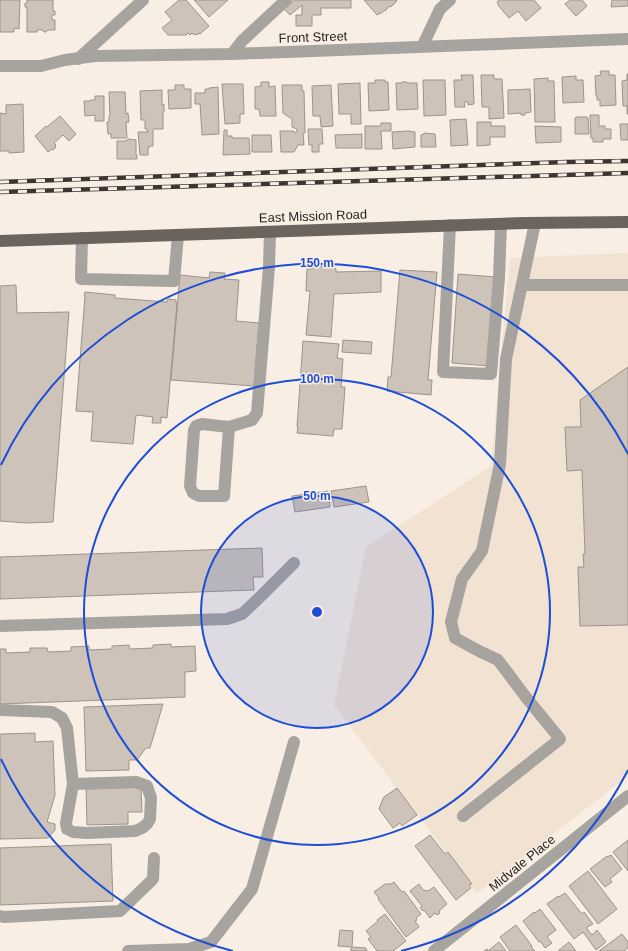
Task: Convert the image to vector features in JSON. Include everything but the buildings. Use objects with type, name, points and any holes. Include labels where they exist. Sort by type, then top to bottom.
[{"type":"main road","name":"East Mission Road","points":[[0,241],[450,225],[628,222]]},
{"type":"street","points":[[78,59],[143,0]]},
{"type":"street","points":[[232,54],[242,41],[286,0]]},
{"type":"street","points":[[422,47],[440,9],[450,0]]},
{"type":"street","name":"Front Street","points":[[0,66],[41,66],[65,60],[95,56],[232,54],[628,39]]},
{"type":"street","points":[[463,816],[560,739],[498,660],[455,638],[451,622],[462,578],[482,551],[500,464],[506,359],[535,223]]},
{"type":"street","points":[[450,225],[443,372],[491,374],[499,278],[500,224]]},
{"type":"street","points":[[229,427],[224,496],[198,496],[193,493],[190,486],[194,430],[196,426],[202,424],[229,427],[252,420],[257,413],[269,267],[270,232]]},
{"type":"street","points":[[82,238],[81,279],[174,281],[178,235]]},
{"type":"street","points":[[522,285],[628,285]]},
{"type":"street","points":[[0,626],[227,619],[242,614],[294,563]]},
{"type":"street","points":[[0,710],[52,712],[62,718],[67,728],[73,784],[66,823],[67,829],[73,832],[87,833],[134,831],[142,828],[150,819],[151,798],[147,786],[136,782],[73,784]]},
{"type":"street","points":[[128,951],[190,950],[211,942],[252,889],[294,742]]},
{"type":"street","name":"Midvale Place","points":[[434,951],[628,796]]},
{"type":"street","points":[[0,916],[120,911],[153,879],[154,858]]},
{"type":"shaded area","points":[[628,253],[628,776],[477,893],[334,705],[366,547],[491,466],[510,258]]},
{"type":"railway","points":[[0,182],[628,161]]},
{"type":"railway","points":[[0,192],[628,173]]}]
